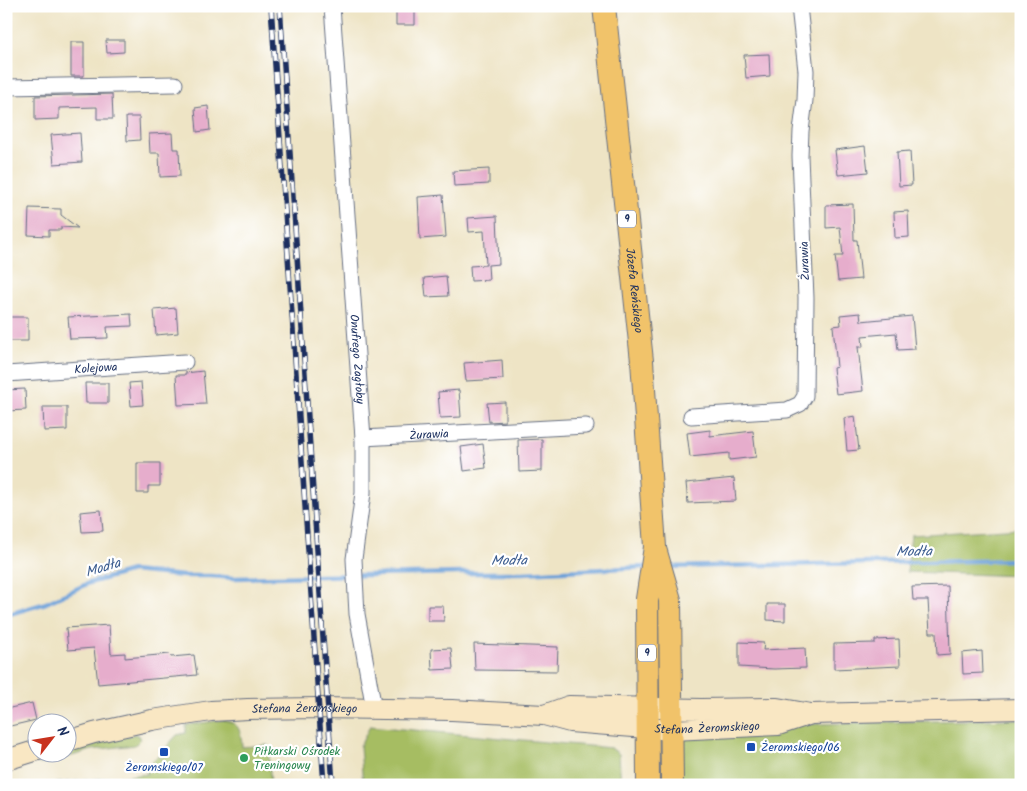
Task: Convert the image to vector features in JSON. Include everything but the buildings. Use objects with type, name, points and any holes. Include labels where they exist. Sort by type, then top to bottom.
[{"type":"main road","name":"Józefa Reńskiego","points":[[604,6],[642,361],[655,547],[670,600],[672,719]]},
{"type":"main road","name":"Józefa Reńskiego","points":[[648,718],[646,598],[655,547]]},
{"type":"main road","name":"9","points":[[648,718],[648,785]]},
{"type":"main road","name":"9","points":[[672,719],[672,785]]},
{"type":"street","name":"Onufrego Zagłoby","points":[[332,6],[363,438],[363,493],[354,559],[357,614],[374,709]]},
{"type":"street","name":"Żurawia","points":[[691,416],[787,410],[800,404],[804,396],[806,298],[800,156],[806,71],[799,6]]},
{"type":"street","points":[[6,87],[175,84]]},
{"type":"street","name":"Kolejowa","points":[[6,374],[185,362]]},
{"type":"street","name":"Żurawia","points":[[363,438],[586,426]]},
{"type":"street","name":"Stefana Żeromskiego","points":[[78,738],[94,732],[152,720],[211,711],[283,708],[544,715],[569,706],[648,718],[778,725],[810,714],[1021,709]]},
{"type":"street","points":[[6,760],[28,753]]},
{"type":"green space","points":[[1021,528],[1021,576],[907,572],[911,535]]},
{"type":"green space","points":[[223,720],[229,721],[236,726],[241,736],[242,747],[268,745],[271,785],[39,785],[147,774],[146,768],[158,756],[162,758],[170,749],[167,746],[177,735],[186,733],[186,725]]},
{"type":"green space","points":[[1021,720],[1021,785],[672,785],[672,730],[778,725]]},
{"type":"green space","points":[[370,726],[611,748],[619,754],[621,785],[363,785],[360,746]]},
{"type":"green space","points":[[135,734],[138,735],[140,740],[135,745],[92,750],[78,754],[78,748]]},
{"type":"waterway","name":"Modła","points":[[666,567],[1021,560]]},
{"type":"waterway","name":"Modła","points":[[6,615],[46,603],[89,583],[132,571],[234,578],[522,573],[646,567]]},
{"type":"railway","points":[[271,6],[324,785]]},
{"type":"railway","points":[[280,6],[333,785]]},
{"type":"place","name":"Żeromskiego/06","points":[[751,747]]},
{"type":"place","name":"Żeromskiego/07","points":[[164,752]]},
{"type":"place","name":"Piłkarski Ośrodek Treningowy","points":[[244,758]]}]
